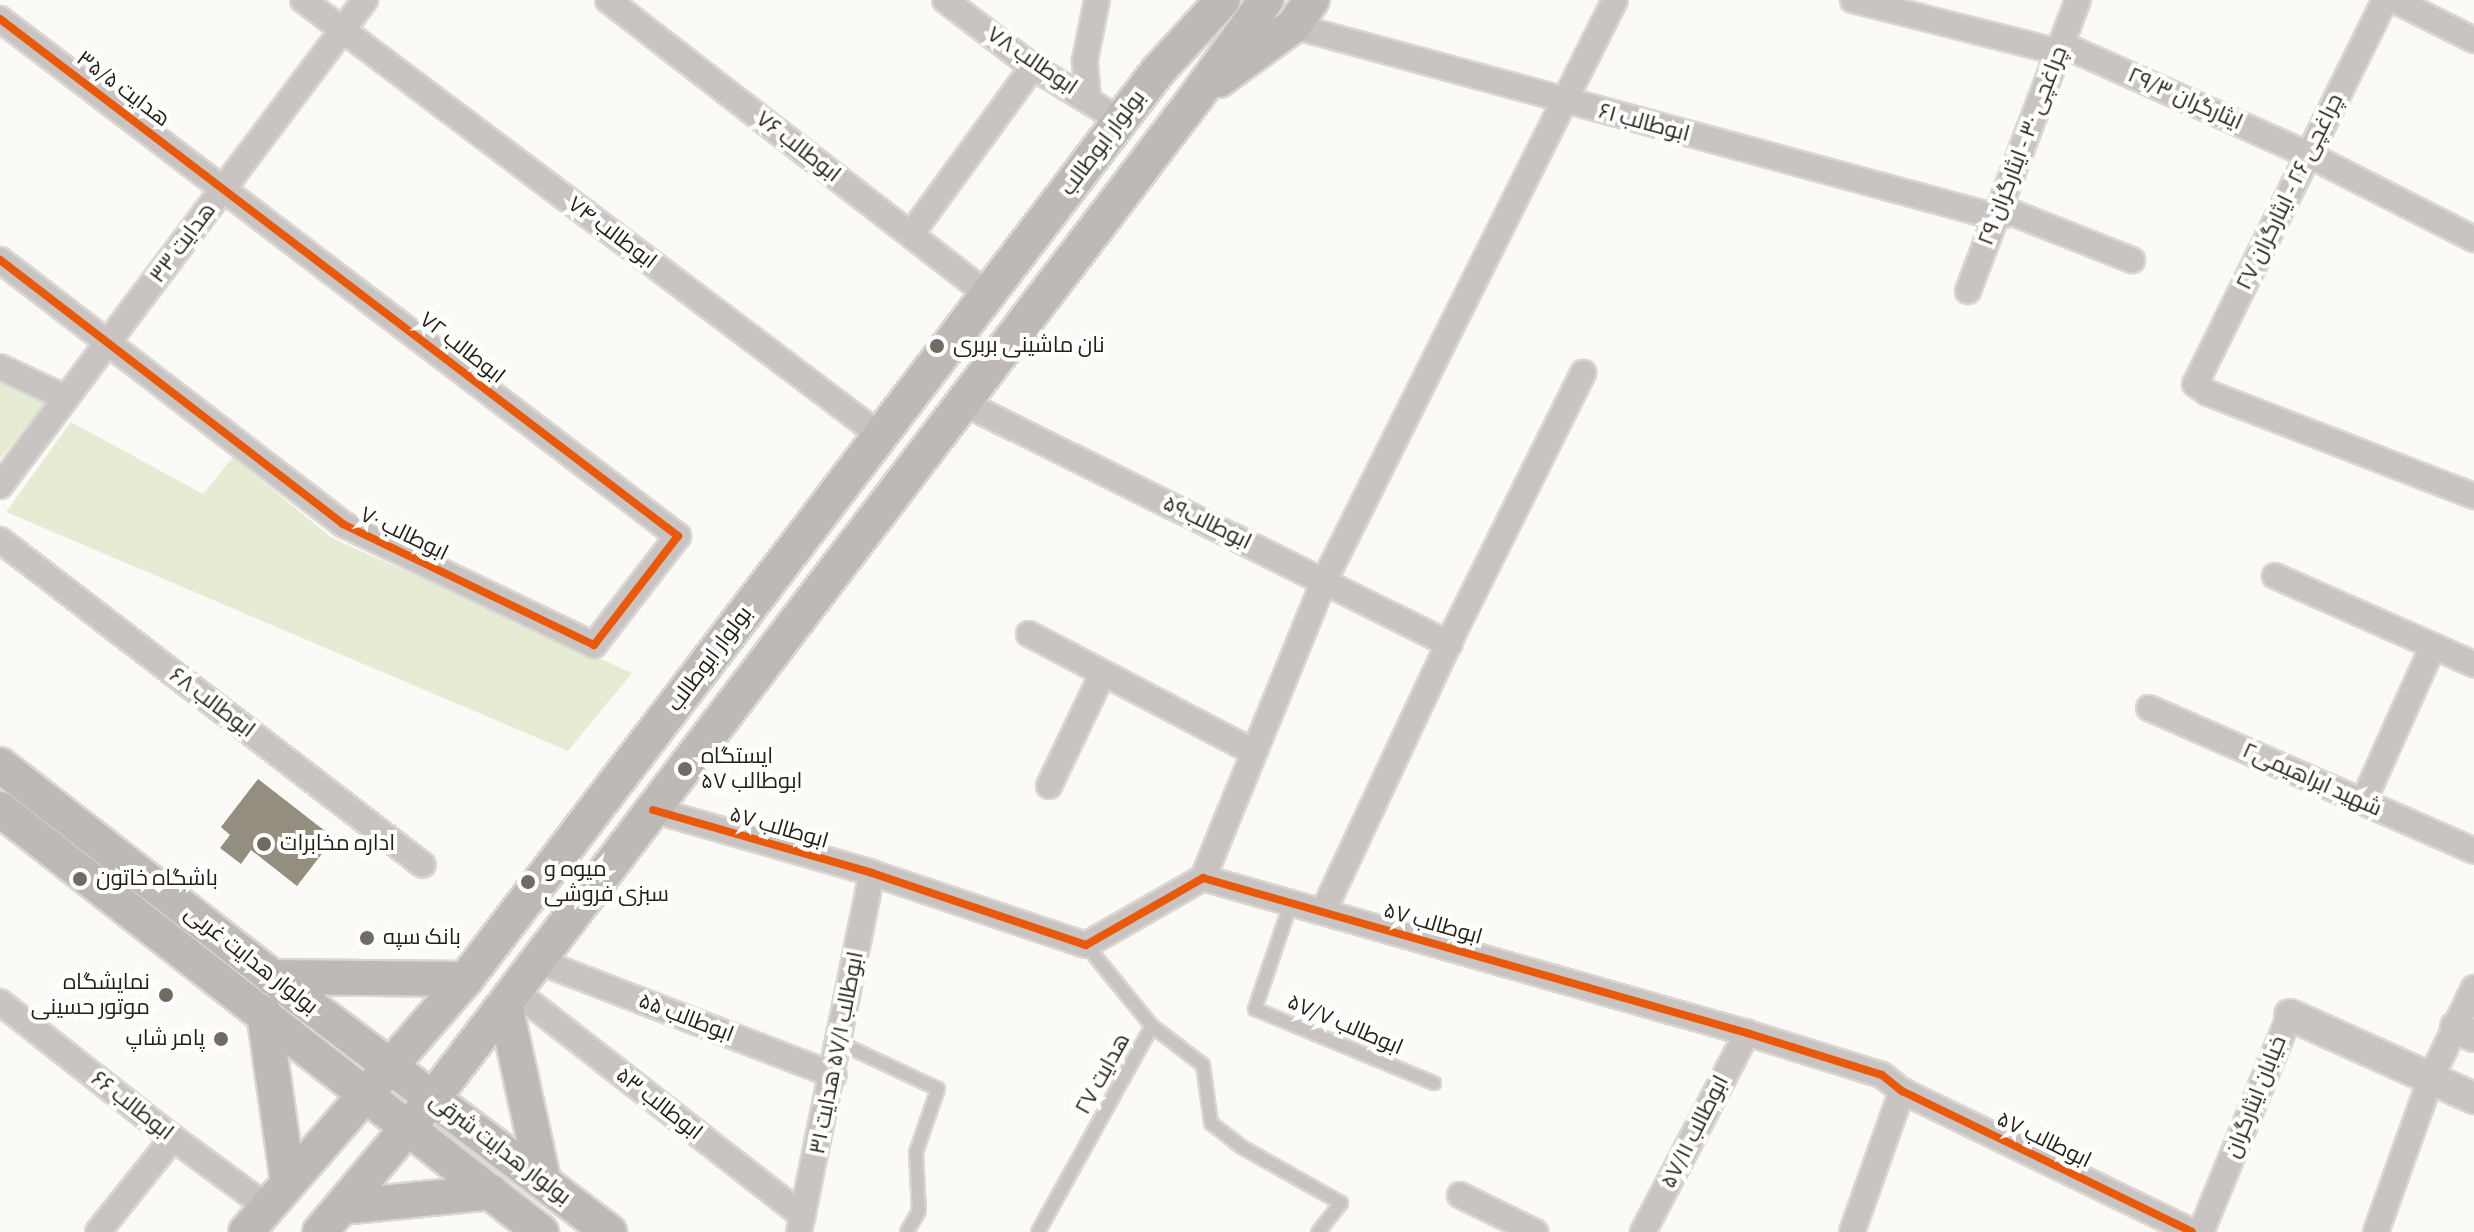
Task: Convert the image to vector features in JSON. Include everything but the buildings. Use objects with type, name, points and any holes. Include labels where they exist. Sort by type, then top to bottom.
[{"type":"main road","points":[[1158,71],[1198,0]]},
{"type":"main road","points":[[1158,71],[1223,0]]},
{"type":"main road","points":[[331,1220],[433,1098],[510,998],[1196,97],[1266,0]]},
{"type":"main road","points":[[1196,97],[1303,13]]},
{"type":"main road","name":"بولوار ابوطالب","points":[[267,1207],[466,979],[1158,71]]},
{"type":"main road","points":[[731,631],[731,648],[698,690],[696,703],[702,714],[715,716],[732,708]]},
{"type":"main road","name":"بولوار هدایت غربی","points":[[0,765],[390,1066]]},
{"type":"main road","name":"بولوار هدایت غربی","points":[[0,809],[366,1093]]},
{"type":"main road","points":[[272,977],[466,979]]},
{"type":"main road","points":[[510,998],[543,1180]]},
{"type":"main road","points":[[264,1013],[267,1207]]},
{"type":"main road","name":"بولوار هدایت شرقی","points":[[390,1066],[609,1232]]},
{"type":"main road","name":"بولوار هدایت شرقی","points":[[366,1093],[541,1232]]},
{"type":"main road","points":[[331,1220],[491,1192]]},
{"type":"street","name":"ابوطالب ۷۴","points":[[303,0],[881,436]]},
{"type":"street","name":"هدایت ۳۳","points":[[0,486],[365,0]]},
{"type":"street","name":"ابوطالب ۷۶","points":[[608,0],[988,295]]},
{"type":"street","name":"ابوطالب ۷۸","points":[[945,0],[1033,67],[1121,121]]},
{"type":"street","points":[[1088,98],[1085,60],[1097,0]]},
{"type":"street","points":[[1086,945],[1203,878],[1324,581],[1615,0]]},
{"type":"street","name":"ایثارگران ۲۹/۳","points":[[1853,0],[2060,48],[2309,155],[2474,239]]},
{"type":"street","name":"چراغچی ۳۰ - ایثارگران ۲۹","points":[[1968,291],[2078,0]]},
{"type":"street","name":"چراغچی ۲۶ - ایثارگران ۲۷","points":[[2385,0],[2195,384],[2208,393],[2474,496]]},
{"type":"street","points":[[2394,0],[2474,40]]},
{"type":"street","name":"ابوطالب ۶۱","points":[[1303,13],[1565,102],[1996,217],[2013,213],[2132,260]]},
{"type":"street","name":"هدایت ۳۵/۵","points":[[0,19],[224,188]]},
{"type":"street","points":[[911,234],[1033,67]]},
{"type":"street","name":"ابوطالب ۷۲","points":[[224,188],[678,536]]},
{"type":"street","points":[[0,260],[108,342]]},
{"type":"street","name":"ابوطالب ۷۰","points":[[108,342],[343,524],[594,645],[678,536]]},
{"type":"street","points":[[0,367],[66,398]]},
{"type":"street","points":[[1323,912],[1449,644],[1583,373]]},
{"type":"street","name":"ابوطالب۵۹","points":[[964,403],[1449,644]]},
{"type":"street","name":"ابوطالب ۶۸","points":[[0,540],[423,865]]},
{"type":"street","points":[[2275,576],[2474,664]]},
{"type":"street","points":[[1029,634],[1254,752]]},
{"type":"street","points":[[2363,802],[2433,646]]},
{"type":"street","points":[[1049,786],[1103,673]]},
{"type":"street","name":"شهید ابراهیمی۲","points":[[2149,708],[2474,851]]},
{"type":"street","name":"ابوطالب ۵۷","points":[[653,810],[872,873],[1086,945]]},
{"type":"street","name":"ابوطالب ۵۷/۱ هدایت ۳۱","points":[[801,1224],[834,1075],[872,873]]},
{"type":"street","name":"ابوطالب ۵۷","points":[[1203,878],[1747,1033],[1882,1075],[1902,1091],[2187,1230]]},
{"type":"street","name":"ابوطالب ۵۵","points":[[538,961],[834,1075]]},
{"type":"street","points":[[2376,1232],[2431,1078],[2465,1031],[2474,988]]},
{"type":"street","name":"ابوطالب ۵۳","points":[[510,998],[801,1224]]},
{"type":"street","name":"ابوطالب ۶۶","points":[[0,1002],[173,1138],[267,1207]]},
{"type":"street","name":"خیابان ایثارگران","points":[[2187,1230],[2290,1015],[2474,1098]]},
{"type":"street","name":"ابوطالب ۵۷/۱۱","points":[[1643,1232],[1747,1033]]},
{"type":"street","points":[[1853,1232],[1902,1091]]},
{"type":"street","points":[[98,1232],[173,1138]]},
{"type":"street","points":[[1460,1195],[1535,1232]]},
{"type":"lane","name":"ابوطالب ۵۷/۷","points":[[1291,903],[1255,1009],[1434,1083]]},
{"type":"lane","name":"هدایت ۲۷","points":[[1038,1232],[1152,1026],[1086,945]]},
{"type":"lane","points":[[1152,1026],[1203,1065],[1211,1123],[1240,1146],[1341,1203],[1318,1232]]},
{"type":"lane","points":[[840,1043],[938,1089],[916,1152],[919,1211],[907,1232]]},
{"type":"green space","points":[[0,378],[48,400],[0,459]]},
{"type":"green space","points":[[71,422],[203,494],[233,457],[332,538],[632,673],[568,751],[6,512]]},
{"type":"cycle path","points":[[0,19],[678,536],[594,645],[343,524],[0,260]]},
{"type":"cycle path","points":[[653,810],[872,873],[1086,945],[1203,878],[1747,1033],[1882,1075],[1902,1091],[2192,1232]]},
{"type":"place","name":"نان ماشینی بربری","points":[[937,346]]},
{"type":"place","name":"ایستگاه ابوطالب ۵۷","points":[[685,769]]},
{"type":"place","name":"اداره مخابرات","points":[[264,844]]},
{"type":"place","name":"باشگاه خاتون","points":[[80,879]]},
{"type":"place","name":"میوه و سبزی فروشی","points":[[528,882]]},
{"type":"place","name":"بانک سپه","points":[[367,938]]},
{"type":"place","name":"نمایشگاه موتور حسینی","points":[[166,995]]},
{"type":"place","name":"پامر شاپ","points":[[221,1039]]}]
